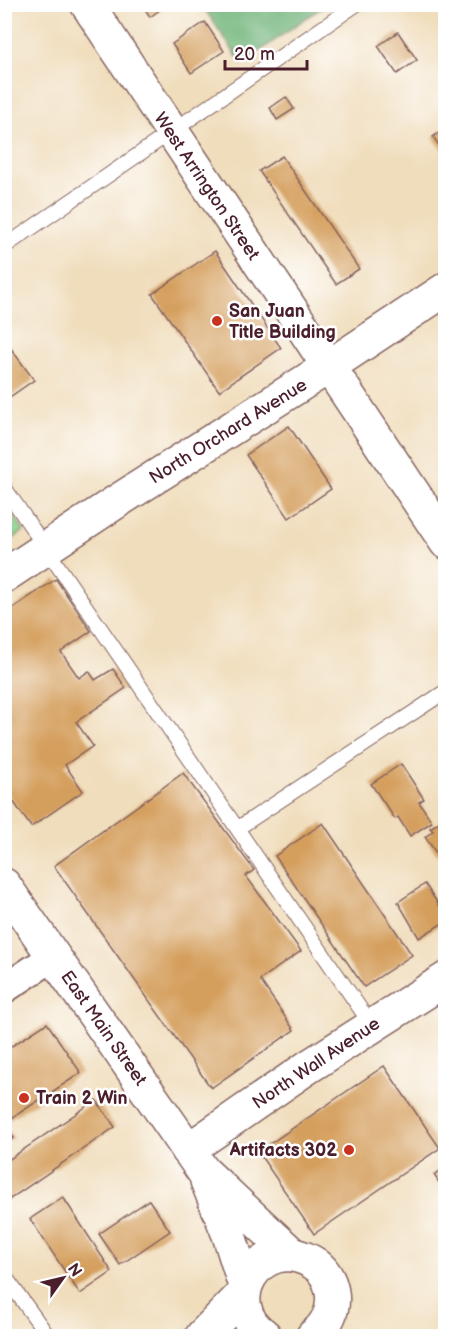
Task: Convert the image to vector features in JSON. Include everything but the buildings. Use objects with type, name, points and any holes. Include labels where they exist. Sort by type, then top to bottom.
[{"type":"street","name":"West Arrington Street","points":[[87,4],[446,542]]},
{"type":"street","name":"North Orchard Avenue","points":[[6,574],[446,289]]},
{"type":"street","name":"East Main Street","points":[[4,885],[196,1160],[293,1255],[315,1264],[324,1272],[331,1288],[332,1306]]},
{"type":"street","points":[[4,989],[54,956]]},
{"type":"street","name":"North Wall Avenue","points":[[196,1160],[308,1067],[446,979]]},
{"type":"street","name":"East Main Street","points":[[196,1160],[229,1235],[245,1290],[247,1315],[252,1325],[265,1336]]},
{"type":"street","points":[[202,1336],[245,1290],[254,1270],[269,1259],[280,1255],[293,1255]]},
{"type":"street","points":[[313,1336],[323,1327],[332,1306]]},
{"type":"street","points":[[332,1306],[346,1336]]},
{"type":"lane","points":[[4,247],[357,4]]},
{"type":"lane","points":[[4,487],[372,1026]]},
{"type":"lane","points":[[238,828],[446,691]]},
{"type":"lane","points":[[4,1275],[48,1336]]},
{"type":"green space","points":[[202,5],[328,5],[310,15],[242,64]]},
{"type":"green space","points":[[5,502],[24,531],[4,544]]},
{"type":"place","name":"San Juan Title Building","points":[[217,321]]},
{"type":"place","name":"Train 2 Win","points":[[24,1098]]},
{"type":"place","name":"Artifacts 302","points":[[349,1150]]}]
